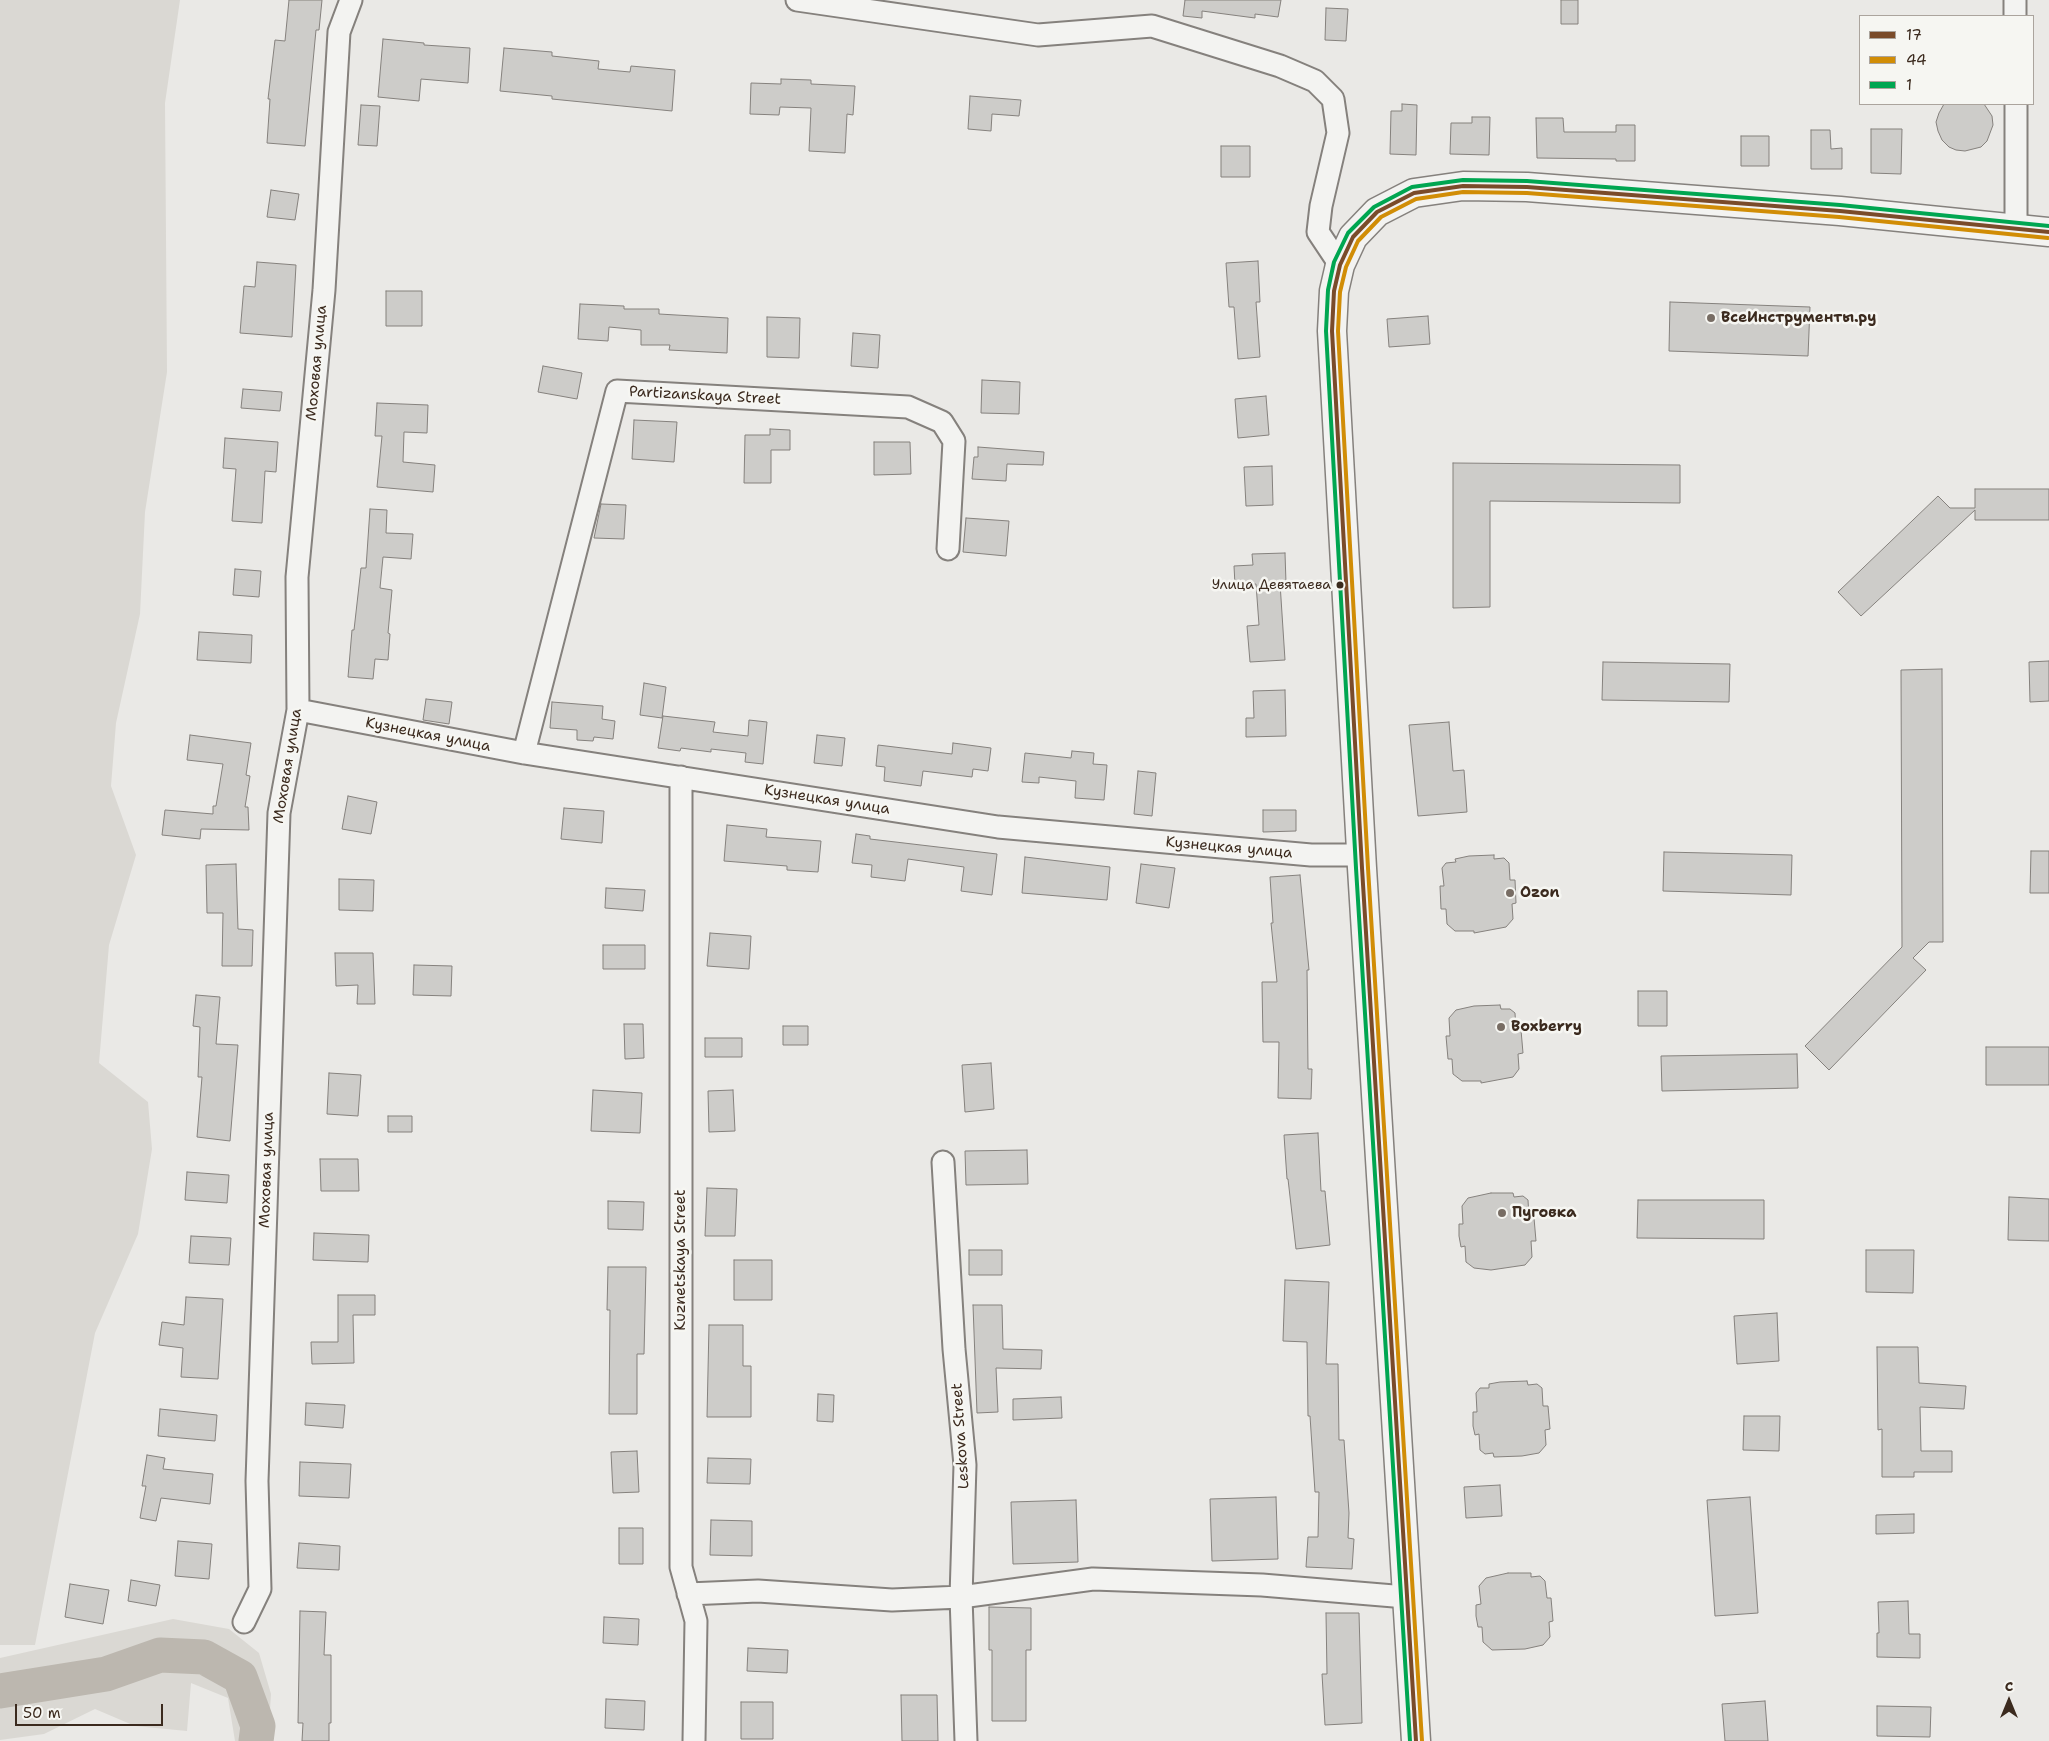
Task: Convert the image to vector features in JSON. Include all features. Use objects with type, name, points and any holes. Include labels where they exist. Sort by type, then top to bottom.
[{"type":"street","name":"Моховая улица","points":[[244,1622],[260,1589],[257,1481],[279,813],[298,710],[297,577],[324,290],[339,32],[351,0]]},
{"type":"street","points":[[797,0],[1038,35],[1152,26],[1280,66],[1315,81],[1333,99],[1338,133],[1321,206],[1318,232],[1340,265]]},
{"type":"street","points":[[2015,0],[2015,15]]},
{"type":"street","points":[[2016,105],[2016,229]]},
{"type":"street","points":[[1416,1741],[1361,855],[1332,331],[1334,291],[1340,265],[1353,237],[1377,212],[1414,193],[1463,186],[1527,187],[1840,211],[2049,232]]},
{"type":"street","name":"Partizanskaya Street","points":[[524,753],[617,391],[908,407],[942,422],[954,441],[948,550]]},
{"type":"street","name":"Кузнецкая улица","points":[[298,710],[524,753],[998,827],[1311,855],[1361,855]]},
{"type":"street","name":"Kuznetskaya Street","points":[[681,777],[681,1567],[696,1621],[694,1741]]},
{"type":"street","name":"Leskova Street","points":[[943,1162],[954,1349],[965,1465],[961,1597],[966,1741]]},
{"type":"street","points":[[688,1594],[758,1591],[892,1600],[961,1597],[1093,1579],[1271,1586],[1406,1597]]},
{"type":"shaded area","points":[[0,0],[180,0],[165,103],[167,372],[145,512],[140,614],[116,723],[111,786],[136,855],[109,945],[99,1063],[148,1102],[152,1149],[138,1234],[95,1333],[35,1645],[0,1645]]},
{"type":"shaded area","points":[[173,1619],[229,1629],[259,1653],[271,1694],[268,1741],[235,1741],[228,1698],[191,1683],[187,1731],[135,1726],[95,1709],[44,1734],[0,1740],[0,1658]]},
{"type":"building","points":[[289,0],[322,0],[319,30],[316,30],[305,146],[267,143],[270,99],[268,99],[275,40],[285,41]]},
{"type":"building","points":[[1185,0],[1281,0],[1278,17],[1255,14],[1255,18],[1202,11],[1202,18],[1183,16]]},
{"type":"building","points":[[1561,0],[1578,0],[1578,24],[1561,24]]},
{"type":"building","points":[[1326,8],[1348,9],[1346,41],[1325,40]]},
{"type":"building","points":[[383,39],[424,43],[424,45],[470,48],[468,83],[421,79],[419,101],[378,97]]},
{"type":"building","points":[[504,48],[552,52],[552,56],[599,61],[598,69],[630,72],[631,66],[675,70],[672,111],[552,99],[552,96],[500,91]]},
{"type":"building","points":[[781,79],[811,80],[811,84],[855,86],[853,115],[847,114],[845,153],[809,151],[811,108],[780,107],[779,115],[750,114],[751,83],[781,84]]},
{"type":"building","points":[[970,96],[1021,100],[1019,116],[992,114],[991,131],[968,129]]},
{"type":"building","points":[[1402,104],[1417,105],[1416,155],[1390,154],[1391,111],[1402,111]]},
{"type":"building","points":[[361,105],[380,106],[377,146],[358,145]]},
{"type":"building","points":[[1943,105],[1985,105],[1992,116],[1993,125],[1987,141],[1981,147],[1965,151],[1949,147],[1942,140],[1938,131],[1936,122]]},
{"type":"building","points":[[1472,117],[1490,117],[1489,155],[1450,154],[1451,123],[1472,123]]},
{"type":"building","points":[[1536,118],[1563,118],[1564,132],[1616,132],[1616,125],[1635,125],[1635,161],[1537,158]]},
{"type":"building","points":[[1871,129],[1902,129],[1901,174],[1871,173]]},
{"type":"building","points":[[1811,130],[1830,130],[1831,149],[1842,148],[1842,169],[1811,169]]},
{"type":"building","points":[[1741,136],[1769,136],[1769,166],[1741,166]]},
{"type":"building","points":[[1221,146],[1250,146],[1250,177],[1221,177]]},
{"type":"building","points":[[271,190],[299,194],[295,220],[267,217]]},
{"type":"building","points":[[1258,261],[1260,302],[1256,302],[1260,357],[1238,359],[1234,307],[1229,307],[1226,263]]},
{"type":"building","points":[[257,262],[296,265],[292,337],[240,333],[244,286],[255,287]]},
{"type":"building","points":[[386,291],[422,291],[422,326],[386,326]]},
{"type":"building","points":[[1670,302],[1810,307],[1808,356],[1669,351]]},
{"type":"building","points":[[580,304],[624,306],[624,309],[659,309],[659,314],[728,318],[727,353],[669,350],[670,345],[641,345],[641,330],[609,327],[608,341],[578,339]]},
{"type":"building","points":[[1428,316],[1430,344],[1389,347],[1387,319]]},
{"type":"building","points":[[767,317],[800,318],[799,358],[767,357]]},
{"type":"building","points":[[853,333],[880,335],[878,368],[851,366]]},
{"type":"building","points":[[543,366],[582,373],[577,399],[538,392]]},
{"type":"building","points":[[982,380],[1020,382],[1019,414],[981,413]]},
{"type":"building","points":[[243,389],[282,392],[280,411],[241,408]]},
{"type":"building","points":[[1266,396],[1269,435],[1238,438],[1235,399]]},
{"type":"building","points":[[377,403],[428,405],[427,433],[404,432],[403,462],[435,465],[433,492],[377,487],[382,436],[375,436]]},
{"type":"building","points":[[634,420],[677,422],[674,462],[632,459]]},
{"type":"building","points":[[770,429],[790,430],[790,450],[771,450],[771,483],[744,483],[745,435],[770,435]]},
{"type":"building","points":[[225,438],[278,442],[276,472],[265,471],[262,523],[232,521],[236,469],[223,468]]},
{"type":"building","points":[[874,442],[910,442],[911,474],[874,475]]},
{"type":"building","points":[[978,447],[1044,452],[1043,465],[1007,464],[1006,481],[972,479],[974,457],[978,457]]},
{"type":"building","points":[[1453,463],[1680,465],[1680,503],[1490,501],[1490,607],[1453,608]]},
{"type":"building","points":[[1272,466],[1273,505],[1246,506],[1244,467]]},
{"type":"building","points":[[1975,489],[2049,489],[2049,520],[1975,520],[1975,510],[1861,616],[1838,592],[1938,496],[1950,508],[1975,508]]},
{"type":"building","points":[[601,504],[626,505],[624,539],[594,538]]},
{"type":"building","points":[[370,509],[387,510],[386,533],[413,534],[411,559],[383,557],[380,588],[392,590],[388,633],[390,634],[388,660],[375,659],[373,679],[348,677],[352,630],[354,630],[361,568],[366,568]]},
{"type":"building","points":[[966,518],[1009,521],[1006,556],[963,552]]},
{"type":"building","points":[[1285,553],[1286,583],[1280,583],[1285,660],[1250,662],[1247,626],[1259,625],[1256,584],[1235,585],[1234,566],[1253,565],[1252,554]]},
{"type":"building","points":[[235,569],[261,571],[259,597],[233,595]]},
{"type":"building","points":[[199,632],[252,635],[251,663],[197,660]]},
{"type":"building","points":[[2049,661],[2049,701],[2030,702],[2029,662]]},
{"type":"building","points":[[1603,662],[1730,664],[1729,702],[1602,700]]},
{"type":"building","points":[[1942,669],[1943,942],[1929,942],[1913,958],[1926,970],[1829,1070],[1805,1046],[1902,947],[1901,670]]},
{"type":"building","points":[[644,683],[666,687],[662,718],[640,715]]},
{"type":"building","points":[[1285,690],[1286,736],[1246,737],[1246,718],[1254,718],[1253,691]]},
{"type":"building","points":[[426,699],[452,702],[449,724],[423,720]]},
{"type":"building","points":[[552,702],[603,706],[602,719],[615,721],[613,739],[594,737],[593,741],[577,740],[577,730],[550,728]]},
{"type":"building","points":[[663,716],[715,722],[713,732],[748,736],[749,720],[767,722],[763,764],[745,762],[746,753],[711,749],[711,752],[681,748],[680,751],[658,748]]},
{"type":"building","points":[[1449,722],[1453,771],[1464,770],[1467,812],[1418,816],[1409,725]]},
{"type":"building","points":[[190,735],[251,743],[246,775],[250,776],[245,807],[248,807],[249,830],[201,829],[200,839],[162,835],[165,810],[213,814],[213,806],[216,806],[223,764],[187,760]]},
{"type":"building","points":[[817,735],[845,738],[842,766],[814,763]]},
{"type":"building","points":[[953,743],[991,748],[988,771],[973,769],[972,777],[923,771],[921,786],[884,781],[885,767],[876,766],[878,745],[952,754]]},
{"type":"building","points":[[1072,751],[1094,753],[1093,764],[1107,765],[1104,800],[1075,798],[1076,781],[1039,777],[1039,783],[1022,782],[1025,753],[1071,758]]},
{"type":"building","points":[[1138,771],[1156,773],[1152,816],[1134,814]]},
{"type":"building","points":[[348,796],[377,802],[371,834],[342,829]]},
{"type":"building","points":[[564,808],[604,811],[602,843],[561,839]]},
{"type":"building","points":[[1263,810],[1296,810],[1296,831],[1263,832]]},
{"type":"building","points":[[727,825],[767,829],[766,837],[821,841],[818,872],[787,870],[787,866],[724,861]]},
{"type":"building","points":[[856,834],[870,836],[870,839],[997,854],[992,895],[961,891],[964,867],[908,859],[905,881],[871,877],[872,865],[852,863]]},
{"type":"building","points":[[2031,851],[2049,851],[2049,893],[2030,893]]},
{"type":"building","points":[[1664,852],[1792,855],[1791,895],[1663,891]]},
{"type":"building","points":[[1494,855],[1494,859],[1504,858],[1509,863],[1510,880],[1515,880],[1516,903],[1512,904],[1513,919],[1506,927],[1474,933],[1474,931],[1455,931],[1447,924],[1446,909],[1441,909],[1440,886],[1444,886],[1442,868],[1446,863],[1456,862],[1455,859],[1469,856]]},
{"type":"building","points":[[1025,857],[1110,867],[1107,900],[1022,893]]},
{"type":"building","points":[[236,864],[238,929],[253,930],[252,966],[222,966],[223,913],[207,913],[206,865]]},
{"type":"building","points":[[1141,864],[1175,868],[1169,908],[1136,903]]},
{"type":"building","points":[[1300,875],[1309,970],[1307,970],[1308,1069],[1312,1069],[1311,1099],[1278,1098],[1279,1042],[1263,1042],[1262,982],[1277,982],[1271,923],[1273,923],[1270,877]]},
{"type":"building","points":[[339,879],[374,880],[373,911],[339,910]]},
{"type":"building","points":[[606,888],[645,890],[643,911],[605,908]]},
{"type":"building","points":[[710,933],[751,936],[749,969],[707,966]]},
{"type":"building","points":[[603,945],[645,945],[645,969],[603,969]]},
{"type":"building","points":[[335,953],[373,953],[375,1004],[357,1004],[358,985],[336,986]]},
{"type":"building","points":[[414,965],[452,966],[451,996],[413,995]]},
{"type":"building","points":[[1638,991],[1667,991],[1667,1026],[1638,1026]]},
{"type":"building","points":[[196,995],[220,997],[216,1044],[238,1045],[230,1141],[197,1137],[202,1077],[198,1077],[200,1027],[193,1026]]},
{"type":"building","points":[[1500,1005],[1501,1009],[1510,1009],[1515,1013],[1516,1031],[1521,1030],[1523,1053],[1518,1054],[1519,1069],[1513,1077],[1481,1083],[1481,1081],[1462,1081],[1453,1074],[1452,1059],[1448,1059],[1446,1036],[1450,1036],[1449,1018],[1456,1010],[1474,1006]]},
{"type":"building","points":[[624,1024],[643,1024],[644,1058],[625,1059]]},
{"type":"building","points":[[783,1026],[808,1026],[808,1045],[783,1045]]},
{"type":"building","points":[[705,1038],[742,1038],[742,1057],[705,1057]]},
{"type":"building","points":[[1986,1047],[2049,1047],[2049,1085],[1986,1085]]},
{"type":"building","points":[[1797,1054],[1798,1088],[1662,1091],[1661,1056]]},
{"type":"building","points":[[991,1063],[994,1109],[965,1112],[962,1065]]},
{"type":"building","points":[[329,1073],[361,1075],[358,1116],[327,1114]]},
{"type":"building","points":[[593,1090],[642,1093],[640,1133],[591,1131]]},
{"type":"building","points":[[733,1090],[735,1131],[709,1132],[708,1091]]},
{"type":"building","points":[[388,1116],[412,1116],[412,1132],[388,1132]]},
{"type":"building","points":[[1318,1133],[1321,1191],[1325,1191],[1330,1245],[1296,1249],[1287,1179],[1284,1135]]},
{"type":"building","points":[[1027,1150],[1028,1184],[966,1185],[965,1151]]},
{"type":"building","points":[[320,1159],[358,1159],[359,1191],[321,1191]]},
{"type":"building","points":[[187,1172],[229,1175],[227,1203],[185,1200]]},
{"type":"building","points":[[707,1188],[737,1189],[735,1236],[705,1236]]},
{"type":"building","points":[[1491,1193],[1513,1193],[1514,1197],[1523,1196],[1528,1200],[1529,1218],[1534,1218],[1536,1241],[1531,1241],[1532,1257],[1525,1265],[1491,1270],[1474,1268],[1466,1262],[1465,1246],[1461,1247],[1459,1236],[1459,1224],[1463,1224],[1462,1206],[1468,1198]]},
{"type":"building","points":[[2009,1197],[2049,1199],[2049,1241],[2008,1240]]},
{"type":"building","points":[[1638,1200],[1764,1200],[1764,1239],[1637,1238]]},
{"type":"building","points":[[608,1201],[644,1202],[643,1230],[608,1229]]},
{"type":"building","points":[[314,1233],[369,1235],[368,1262],[313,1260]]},
{"type":"building","points":[[191,1236],[231,1238],[229,1265],[189,1263]]},
{"type":"building","points":[[969,1250],[1002,1250],[1002,1275],[969,1275]]},
{"type":"building","points":[[1866,1250],[1914,1250],[1913,1293],[1866,1292]]},
{"type":"building","points":[[734,1260],[772,1260],[772,1300],[734,1300]]},
{"type":"building","points":[[608,1267],[646,1267],[644,1354],[637,1354],[637,1414],[609,1414],[610,1310],[607,1310]]},
{"type":"building","points":[[1285,1280],[1329,1282],[1326,1364],[1338,1364],[1339,1440],[1344,1440],[1349,1513],[1348,1538],[1354,1539],[1352,1569],[1306,1567],[1308,1537],[1318,1537],[1319,1492],[1315,1492],[1310,1416],[1308,1416],[1307,1342],[1283,1341]]},
{"type":"building","points":[[338,1295],[375,1295],[375,1315],[353,1315],[354,1363],[312,1364],[311,1342],[338,1342]]},
{"type":"building","points":[[186,1297],[223,1299],[218,1379],[181,1377],[183,1348],[159,1345],[162,1322],[184,1325]]},
{"type":"building","points":[[973,1305],[1002,1305],[1003,1349],[1042,1350],[1041,1369],[996,1368],[998,1412],[977,1413]]},
{"type":"building","points":[[1777,1313],[1779,1361],[1737,1364],[1734,1316]]},
{"type":"building","points":[[709,1325],[743,1325],[743,1366],[751,1366],[751,1417],[707,1417]]},
{"type":"building","points":[[1877,1347],[1918,1347],[1919,1383],[1966,1386],[1964,1409],[1920,1407],[1921,1451],[1952,1451],[1952,1472],[1914,1472],[1914,1477],[1882,1477],[1882,1429],[1878,1430]]},
{"type":"building","points":[[1527,1381],[1528,1385],[1537,1384],[1542,1388],[1543,1406],[1548,1406],[1550,1429],[1545,1430],[1546,1445],[1539,1453],[1522,1456],[1494,1457],[1493,1453],[1485,1454],[1480,1450],[1479,1434],[1475,1435],[1473,1426],[1473,1412],[1477,1412],[1476,1393],[1480,1388],[1489,1388],[1489,1384]]},
{"type":"building","points":[[818,1394],[834,1395],[833,1422],[817,1421]]},
{"type":"building","points":[[1061,1397],[1062,1418],[1013,1420],[1013,1399]]},
{"type":"building","points":[[306,1403],[345,1405],[343,1428],[305,1425]]},
{"type":"building","points":[[160,1409],[217,1415],[215,1441],[158,1436]]},
{"type":"building","points":[[1744,1416],[1780,1416],[1779,1451],[1743,1450]]},
{"type":"building","points":[[637,1451],[639,1492],[613,1493],[611,1452]]},
{"type":"building","points":[[147,1455],[165,1458],[163,1469],[213,1474],[210,1504],[161,1498],[156,1521],[140,1518],[146,1486],[142,1486]]},
{"type":"building","points":[[708,1458],[751,1459],[750,1484],[707,1483]]},
{"type":"building","points":[[300,1462],[351,1464],[349,1498],[299,1496]]},
{"type":"building","points":[[1500,1485],[1502,1516],[1466,1518],[1464,1487]]},
{"type":"building","points":[[1276,1497],[1278,1559],[1212,1561],[1210,1499]]},
{"type":"building","points":[[1750,1497],[1758,1613],[1715,1616],[1707,1500]]},
{"type":"building","points":[[1076,1500],[1078,1562],[1013,1564],[1011,1502]]},
{"type":"building","points":[[1914,1514],[1914,1533],[1876,1534],[1876,1515]]},
{"type":"building","points":[[711,1520],[752,1521],[752,1556],[710,1555]]},
{"type":"building","points":[[619,1528],[643,1528],[643,1564],[619,1564]]},
{"type":"building","points":[[178,1541],[212,1544],[209,1579],[175,1576]]},
{"type":"building","points":[[299,1543],[340,1546],[339,1570],[297,1568]]},
{"type":"building","points":[[1508,1573],[1531,1573],[1531,1577],[1540,1576],[1545,1581],[1547,1598],[1551,1598],[1553,1621],[1549,1622],[1550,1637],[1543,1645],[1525,1649],[1492,1650],[1483,1642],[1482,1627],[1478,1627],[1476,1616],[1476,1605],[1481,1604],[1479,1586],[1486,1578]]},
{"type":"building","points":[[131,1580],[160,1585],[156,1606],[128,1601]]},
{"type":"building","points":[[70,1584],[109,1590],[103,1624],[65,1617]]},
{"type":"building","points":[[1908,1601],[1909,1634],[1920,1634],[1920,1658],[1877,1657],[1877,1633],[1879,1633],[1878,1602]]},
{"type":"building","points":[[989,1607],[1031,1608],[1031,1650],[1026,1650],[1026,1721],[992,1721],[992,1650],[989,1650]]},
{"type":"building","points":[[300,1611],[326,1612],[324,1655],[331,1655],[331,1723],[329,1723],[329,1741],[302,1741],[303,1723],[298,1723]]},
{"type":"building","points":[[1326,1613],[1359,1613],[1362,1723],[1325,1725],[1322,1674],[1327,1674]]},
{"type":"building","points":[[604,1617],[639,1619],[638,1645],[603,1643]]},
{"type":"building","points":[[748,1648],[788,1650],[787,1673],[747,1671]]},
{"type":"building","points":[[901,1695],[937,1695],[938,1741],[902,1741]]},
{"type":"building","points":[[606,1699],[645,1701],[644,1730],[605,1728]]},
{"type":"building","points":[[1765,1701],[1768,1741],[1725,1741],[1722,1704]]},
{"type":"building","points":[[741,1702],[773,1702],[773,1739],[741,1739]]},
{"type":"building","points":[[1877,1706],[1931,1707],[1930,1737],[1877,1736]]},
{"type":"waterway","points":[[0,1691],[106,1674],[160,1655],[204,1657],[240,1677],[258,1726],[256,1741]]},
{"type":"transit line","name":"1","points":[[1410,1741],[1356,868],[1326,331],[1328,290],[1334,262],[1348,233],[1374,207],[1412,187],[1463,180],[1527,181],[1840,205],[2049,226]]},
{"type":"transit line","name":"17","points":[[1416,1741],[1362,868],[1332,331],[1334,291],[1340,265],[1353,237],[1377,212],[1414,193],[1463,186],[1527,187],[1840,211],[2049,232]]},
{"type":"transit line","name":"44","points":[[1422,1741],[1368,868],[1338,331],[1340,292],[1346,267],[1358,241],[1381,217],[1416,199],[1463,192],[1527,193],[1839,217],[2048,238]]},
{"type":"place","name":"ВсеИнструменты.ру","points":[[1711,318]]},
{"type":"place","name":"Улица Девятаева","points":[[1340,585]]},
{"type":"place","name":"Ozon","points":[[1510,893]]},
{"type":"place","name":"Boxberry","points":[[1501,1027]]},
{"type":"place","name":"Пуговка","points":[[1502,1213]]}]
